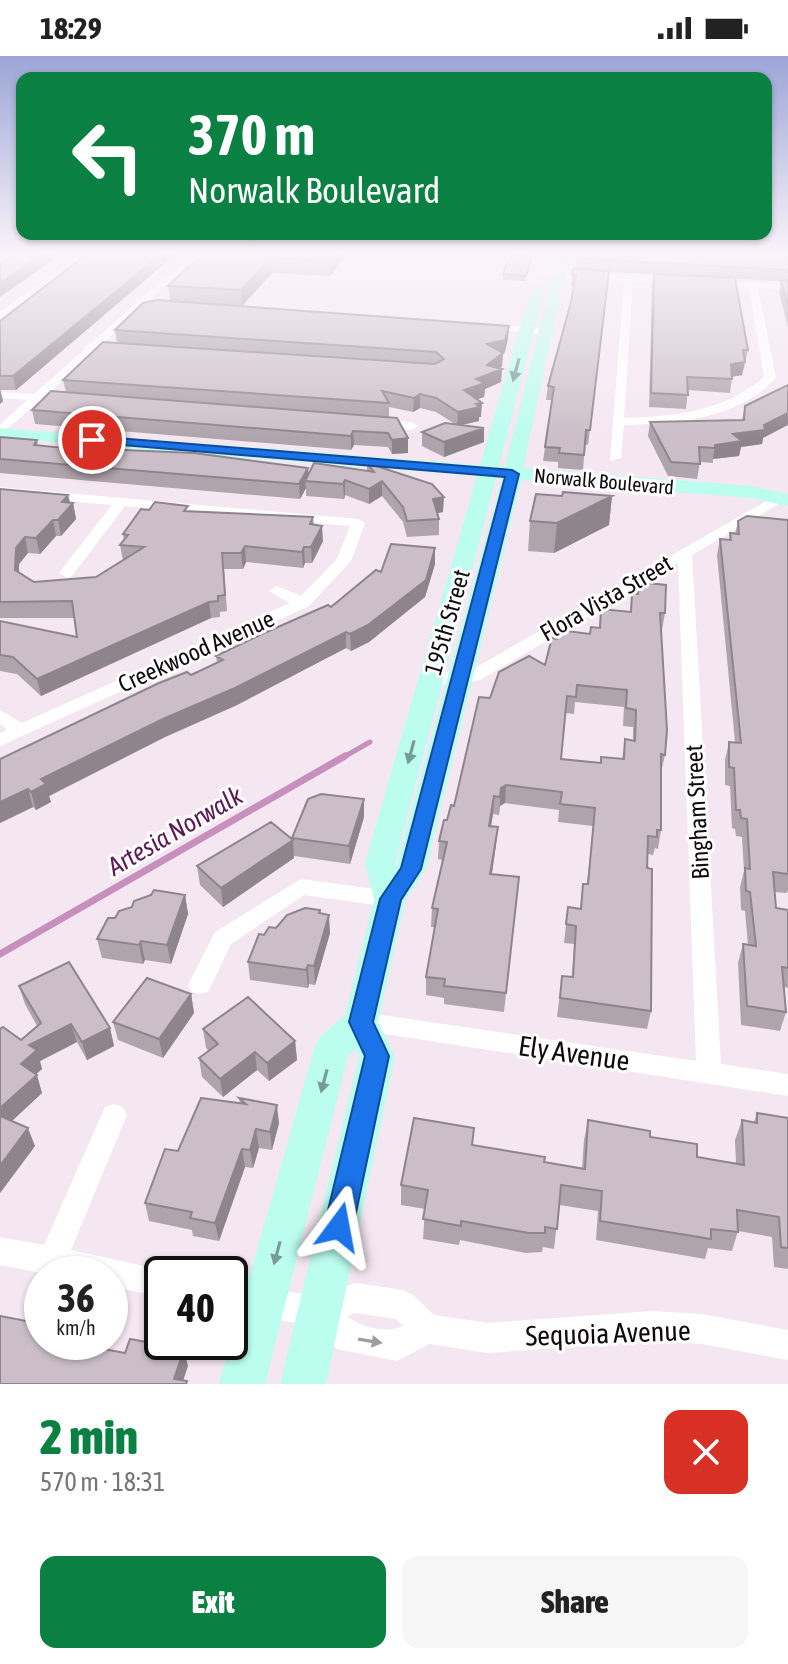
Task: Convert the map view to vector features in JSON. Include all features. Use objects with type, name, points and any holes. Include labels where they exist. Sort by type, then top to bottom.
[{"type":"street","points":[[0,432],[126,315]]},
{"type":"street","name":"195th Street","points":[[445,678],[511,479],[539,315]]},
{"type":"street","points":[[615,458],[626,315]]},
{"type":"street","points":[[618,422],[707,414],[755,392],[770,378],[758,315]]},
{"type":"street","points":[[468,326],[536,331]]},
{"type":"street","name":"195th Street","points":[[361,1022],[390,899],[411,869],[445,678],[487,477],[536,331]]},
{"type":"street","points":[[89,347],[136,351]]},
{"type":"street","points":[[0,395],[83,401]]},
{"type":"street","points":[[365,422],[412,426]]},
{"type":"street","name":"Norwalk Boulevard","points":[[0,432],[752,503],[782,500]]},
{"type":"street","name":"Norwalk Boulevard","points":[[0,443],[487,477]]},
{"type":"street","points":[[0,491],[122,501]]},
{"type":"street","name":"Flora Vista Street","points":[[445,678],[474,676],[685,552],[782,500]]},
{"type":"street","points":[[67,573],[122,501]]},
{"type":"street","name":"Creekwood Avenue","points":[[0,740],[303,603],[344,561],[358,523],[122,501]]},
{"type":"street","name":"Bingham Street","points":[[685,552],[709,1073]]},
{"type":"street","points":[[277,591],[303,603]]},
{"type":"street","points":[[0,715],[20,731]]},
{"type":"street","points":[[200,985],[223,938],[301,887],[390,899]]},
{"type":"street","points":[[248,1296],[332,1049],[361,1022],[377,1056],[303,1384]]},
{"type":"street","name":"Ely Avenue","points":[[361,1022],[788,1085]]},
{"type":"street","points":[[54,1256],[114,1115]]},
{"type":"street","points":[[0,1251],[26,1256]]},
{"type":"street","points":[[248,1299],[320,1312],[355,1298],[403,1305],[427,1329],[397,1346],[348,1338],[320,1312]]},
{"type":"street","name":"Sequoia Avenue","points":[[427,1329],[488,1338],[652,1326],[702,1329],[788,1345]]},
{"type":"street","points":[[242,1384],[243,1360]]},
{"type":"building","points":[[8,315],[87,315],[13,376],[0,376],[0,321]]},
{"type":"building","points":[[131,315],[360,315],[509,326],[505,340],[487,344],[503,353],[487,365],[502,369],[476,379],[485,383],[464,390],[482,403],[476,404],[480,407],[458,412],[436,398],[420,394],[414,398],[382,391],[389,403],[63,380],[103,342],[435,364],[444,359],[436,352],[115,330]]},
{"type":"building","points":[[567,315],[604,315],[590,430],[586,430],[584,455],[559,453],[560,448],[545,447],[554,387],[548,386]]},
{"type":"building","points":[[653,315],[742,315],[748,350],[743,350],[745,362],[731,364],[732,379],[687,377],[688,395],[651,393]]},
{"type":"building","points":[[788,385],[788,413],[764,425],[765,430],[733,434],[742,441],[715,445],[715,448],[699,447],[700,464],[671,462],[650,422],[744,420],[745,406]]},
{"type":"building","points":[[51,391],[397,418],[408,438],[392,440],[388,433],[353,431],[351,436],[32,410]]},
{"type":"building","points":[[445,423],[484,428],[444,442],[422,432]]},
{"type":"building","points":[[0,437],[37,440],[34,445],[194,453],[308,468],[299,484],[0,459]]},
{"type":"building","points":[[314,463],[374,472],[367,463],[432,484],[444,497],[433,499],[439,519],[407,521],[403,507],[382,481],[369,489],[345,480],[343,484],[305,481]]},
{"type":"building","points":[[0,489],[68,495],[62,502],[73,503],[36,538],[25,537],[16,548],[15,570],[34,582],[96,577],[144,547],[120,545],[128,535],[123,534],[141,509],[149,510],[155,502],[188,506],[184,511],[313,517],[310,524],[322,526],[311,547],[304,547],[302,552],[245,546],[241,553],[222,553],[225,595],[218,596],[218,601],[209,602],[37,679],[13,657],[0,655],[0,621],[77,637],[72,601],[0,602]]},
{"type":"building","points":[[563,492],[612,496],[557,523],[530,521],[536,494],[562,496]]},
{"type":"building","points":[[747,516],[788,520],[788,874],[773,872],[776,908],[788,910],[788,968],[782,967],[786,1012],[747,1006],[743,944],[756,946],[750,892],[746,891],[745,868],[750,869],[747,819],[741,818],[740,810],[736,810],[734,768],[729,767],[729,742],[741,743],[720,539],[731,540],[730,533],[739,534],[738,521]]},
{"type":"building","points":[[391,544],[435,548],[426,580],[368,625],[350,634],[346,632],[41,779],[46,784],[31,792],[28,789],[0,802],[0,759],[159,683],[187,672],[191,675],[223,660],[216,656],[262,634],[328,605],[331,607],[376,570],[381,572]]},
{"type":"building","points":[[638,582],[666,585],[665,613],[660,613],[667,730],[665,755],[661,754],[661,830],[657,830],[657,837],[648,836],[647,868],[652,869],[651,1011],[560,998],[562,976],[573,977],[576,926],[566,924],[568,907],[581,909],[583,884],[588,884],[595,808],[560,804],[562,792],[506,785],[501,788],[500,797],[494,796],[489,826],[498,827],[490,874],[519,877],[506,993],[444,986],[445,979],[426,977],[438,909],[432,908],[447,842],[439,841],[444,820],[447,820],[451,805],[454,806],[479,697],[490,698],[499,672],[529,656],[545,665],[552,638],[557,639],[559,630],[590,634],[591,627],[600,628],[601,609],[631,612],[632,594],[638,594]],"holes":[[[577,685],[627,690],[626,708],[636,710],[635,741],[625,739],[624,759],[601,757],[601,763],[561,759],[567,696],[576,697]]]},
{"type":"building","points":[[321,794],[364,799],[349,846],[292,838],[308,799]]},
{"type":"building","points":[[271,822],[293,840],[221,888],[197,866]]},
{"type":"building","points":[[154,890],[185,895],[167,945],[97,939],[108,918],[115,918],[119,911],[132,907],[134,901],[151,895]]},
{"type":"building","points":[[305,908],[329,915],[314,966],[308,965],[306,970],[248,962],[259,934],[264,935],[269,927],[276,928],[287,915]]},
{"type":"building","points":[[69,962],[110,1028],[82,1042],[71,1024],[29,1045],[37,1050],[21,1064],[37,1075],[0,1108],[0,1029],[3,1027],[21,1040],[41,1023],[19,986]]},
{"type":"building","points":[[147,978],[191,994],[159,1039],[113,1022]]},
{"type":"building","points":[[248,997],[295,1041],[267,1063],[255,1052],[220,1079],[199,1058],[218,1044],[203,1029]]},
{"type":"building","points":[[201,1098],[246,1104],[239,1098],[277,1105],[270,1132],[256,1129],[250,1150],[242,1149],[215,1223],[190,1218],[192,1212],[145,1203],[165,1149],[178,1151]]},
{"type":"building","points":[[757,1113],[788,1118],[788,1248],[781,1247],[779,1217],[737,1210],[738,1232],[711,1229],[711,1239],[600,1221],[602,1191],[561,1185],[557,1229],[545,1227],[545,1233],[529,1233],[461,1221],[461,1226],[423,1219],[428,1190],[401,1185],[414,1118],[474,1128],[472,1145],[545,1157],[544,1162],[585,1169],[588,1120],[650,1131],[650,1137],[697,1144],[697,1157],[744,1165],[742,1120],[757,1123]]},
{"type":"building","points":[[0,1116],[28,1128],[0,1166]]},
{"type":"building","points":[[0,1316],[24,1321],[24,1360],[128,1360],[130,1339],[144,1342],[144,1360],[180,1360],[174,1379],[187,1381],[186,1384],[0,1384]]},
{"type":"waterway","name":"Artesia Norwalk","points":[[342,758],[370,742]]},
{"type":"waterway","name":"Artesia Norwalk","points":[[0,954],[345,756]]},
{"type":"route","points":[[92,440],[512,474],[411,869],[390,899],[361,1022],[377,1056],[339,1227]]}]
